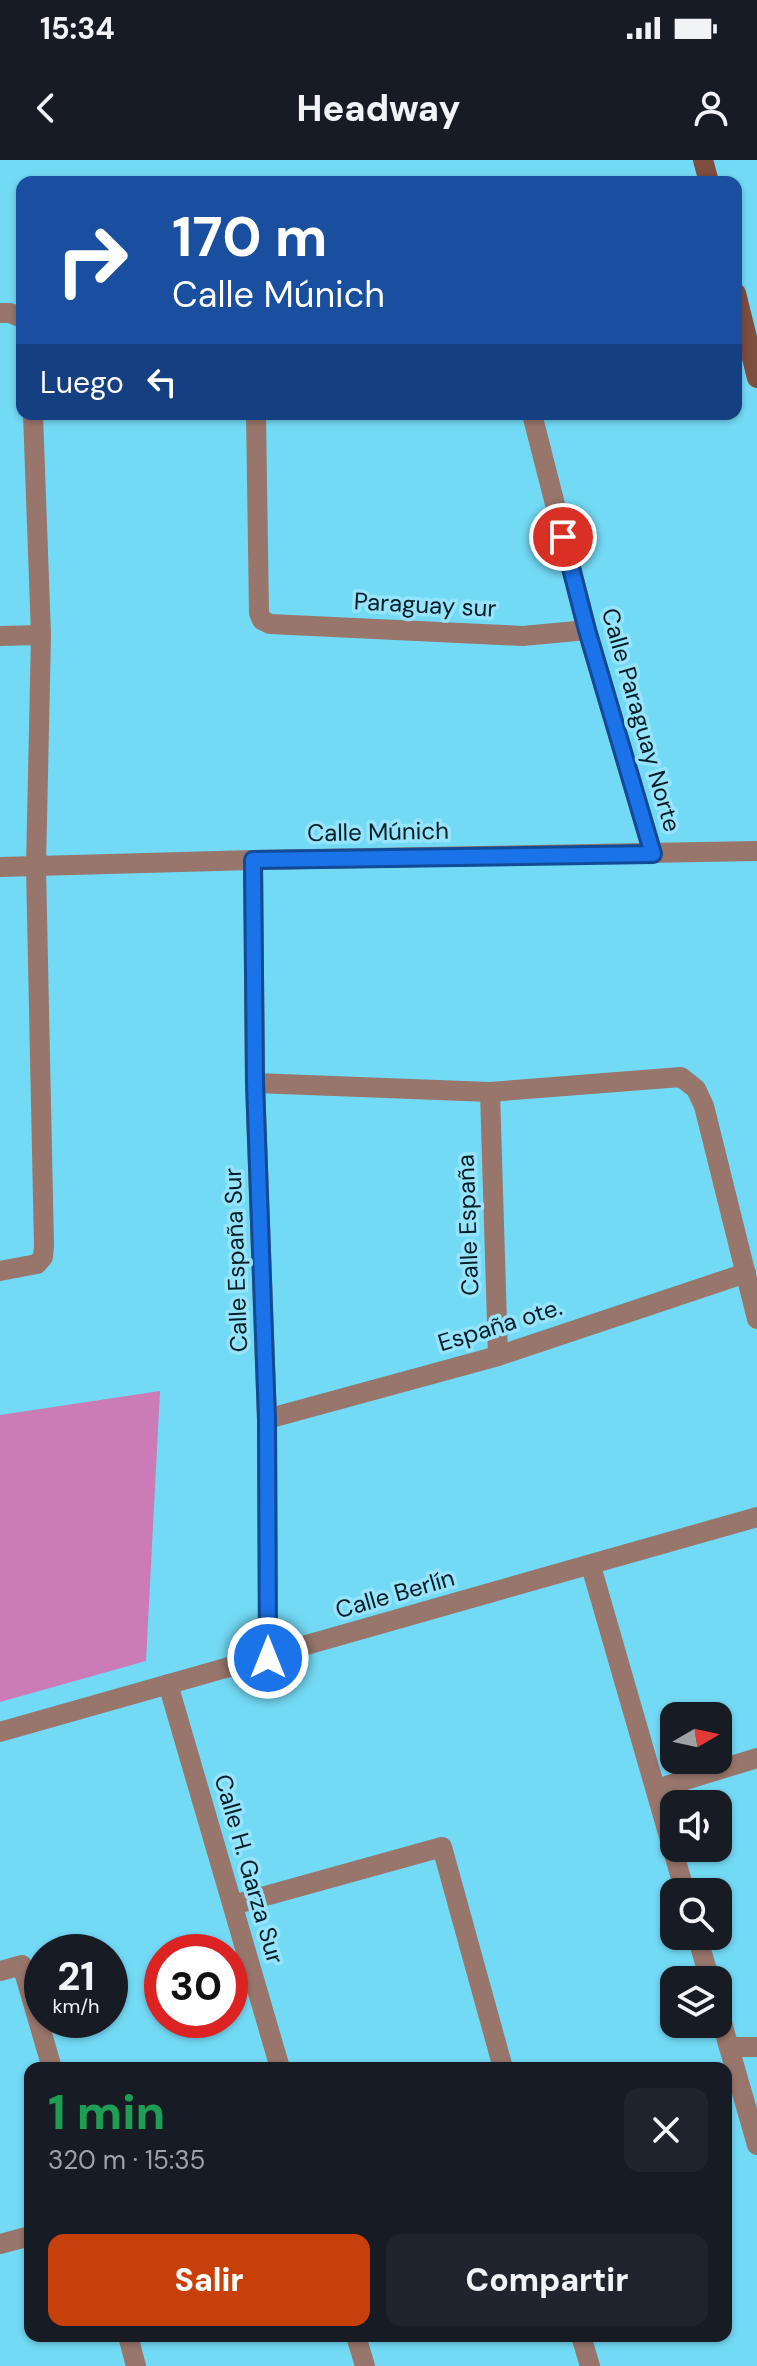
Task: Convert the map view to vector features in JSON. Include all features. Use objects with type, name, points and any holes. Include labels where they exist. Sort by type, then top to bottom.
[{"type":"main road","points":[[742,317],[757,378]]},
{"type":"street","points":[[0,1271],[37,1264],[43,1257],[44,1246],[36,867],[41,635],[33,420]]},
{"type":"street","name":"Paraguay sur","points":[[256,420],[259,613],[262,620],[270,624],[523,636],[587,630]]},
{"type":"street","name":"Calle Paraguay Norte","points":[[534,420],[587,630],[653,854]]},
{"type":"street","points":[[0,636],[41,635]]},
{"type":"street","name":"Calle Múnich","points":[[0,867],[757,851]]},
{"type":"street","name":"Calle España Sur","points":[[253,860],[255,1083],[267,1419],[268,1658]]},
{"type":"street","points":[[255,1083],[490,1092],[681,1077],[696,1089],[704,1106],[757,1319]]},
{"type":"street","name":"Calle España","points":[[490,1092],[498,1356]]},
{"type":"street","name":"España ote.","points":[[267,1419],[498,1356],[746,1273]]},
{"type":"street","name":"Calle Berlín","points":[[0,1732],[757,1517]]},
{"type":"street","points":[[591,1566],[681,1878]]},
{"type":"street","name":"Calle H. Garza Sur","points":[[168,1684],[278,2062]]},
{"type":"street","points":[[656,1789],[757,1758]]},
{"type":"street","points":[[233,1905],[442,1847],[501,2062]]},
{"type":"street","points":[[0,1971],[22,1965],[50,2062]]},
{"type":"street","points":[[726,2038],[757,2145]]},
{"type":"street","points":[[729,2047],[757,2047]]},
{"type":"street","points":[[0,2244],[24,2238]]},
{"type":"street","points":[[130,2342],[136,2366]]},
{"type":"street","points":[[358,2342],[365,2366]]},
{"type":"street","points":[[583,2342],[590,2366]]},
{"type":"shaded area","points":[[160,1391],[146,1661],[0,1702],[0,1415]]},
{"type":"route","points":[[268,1658],[267,1419],[255,1083],[253,860],[653,854],[563,537]]}]
